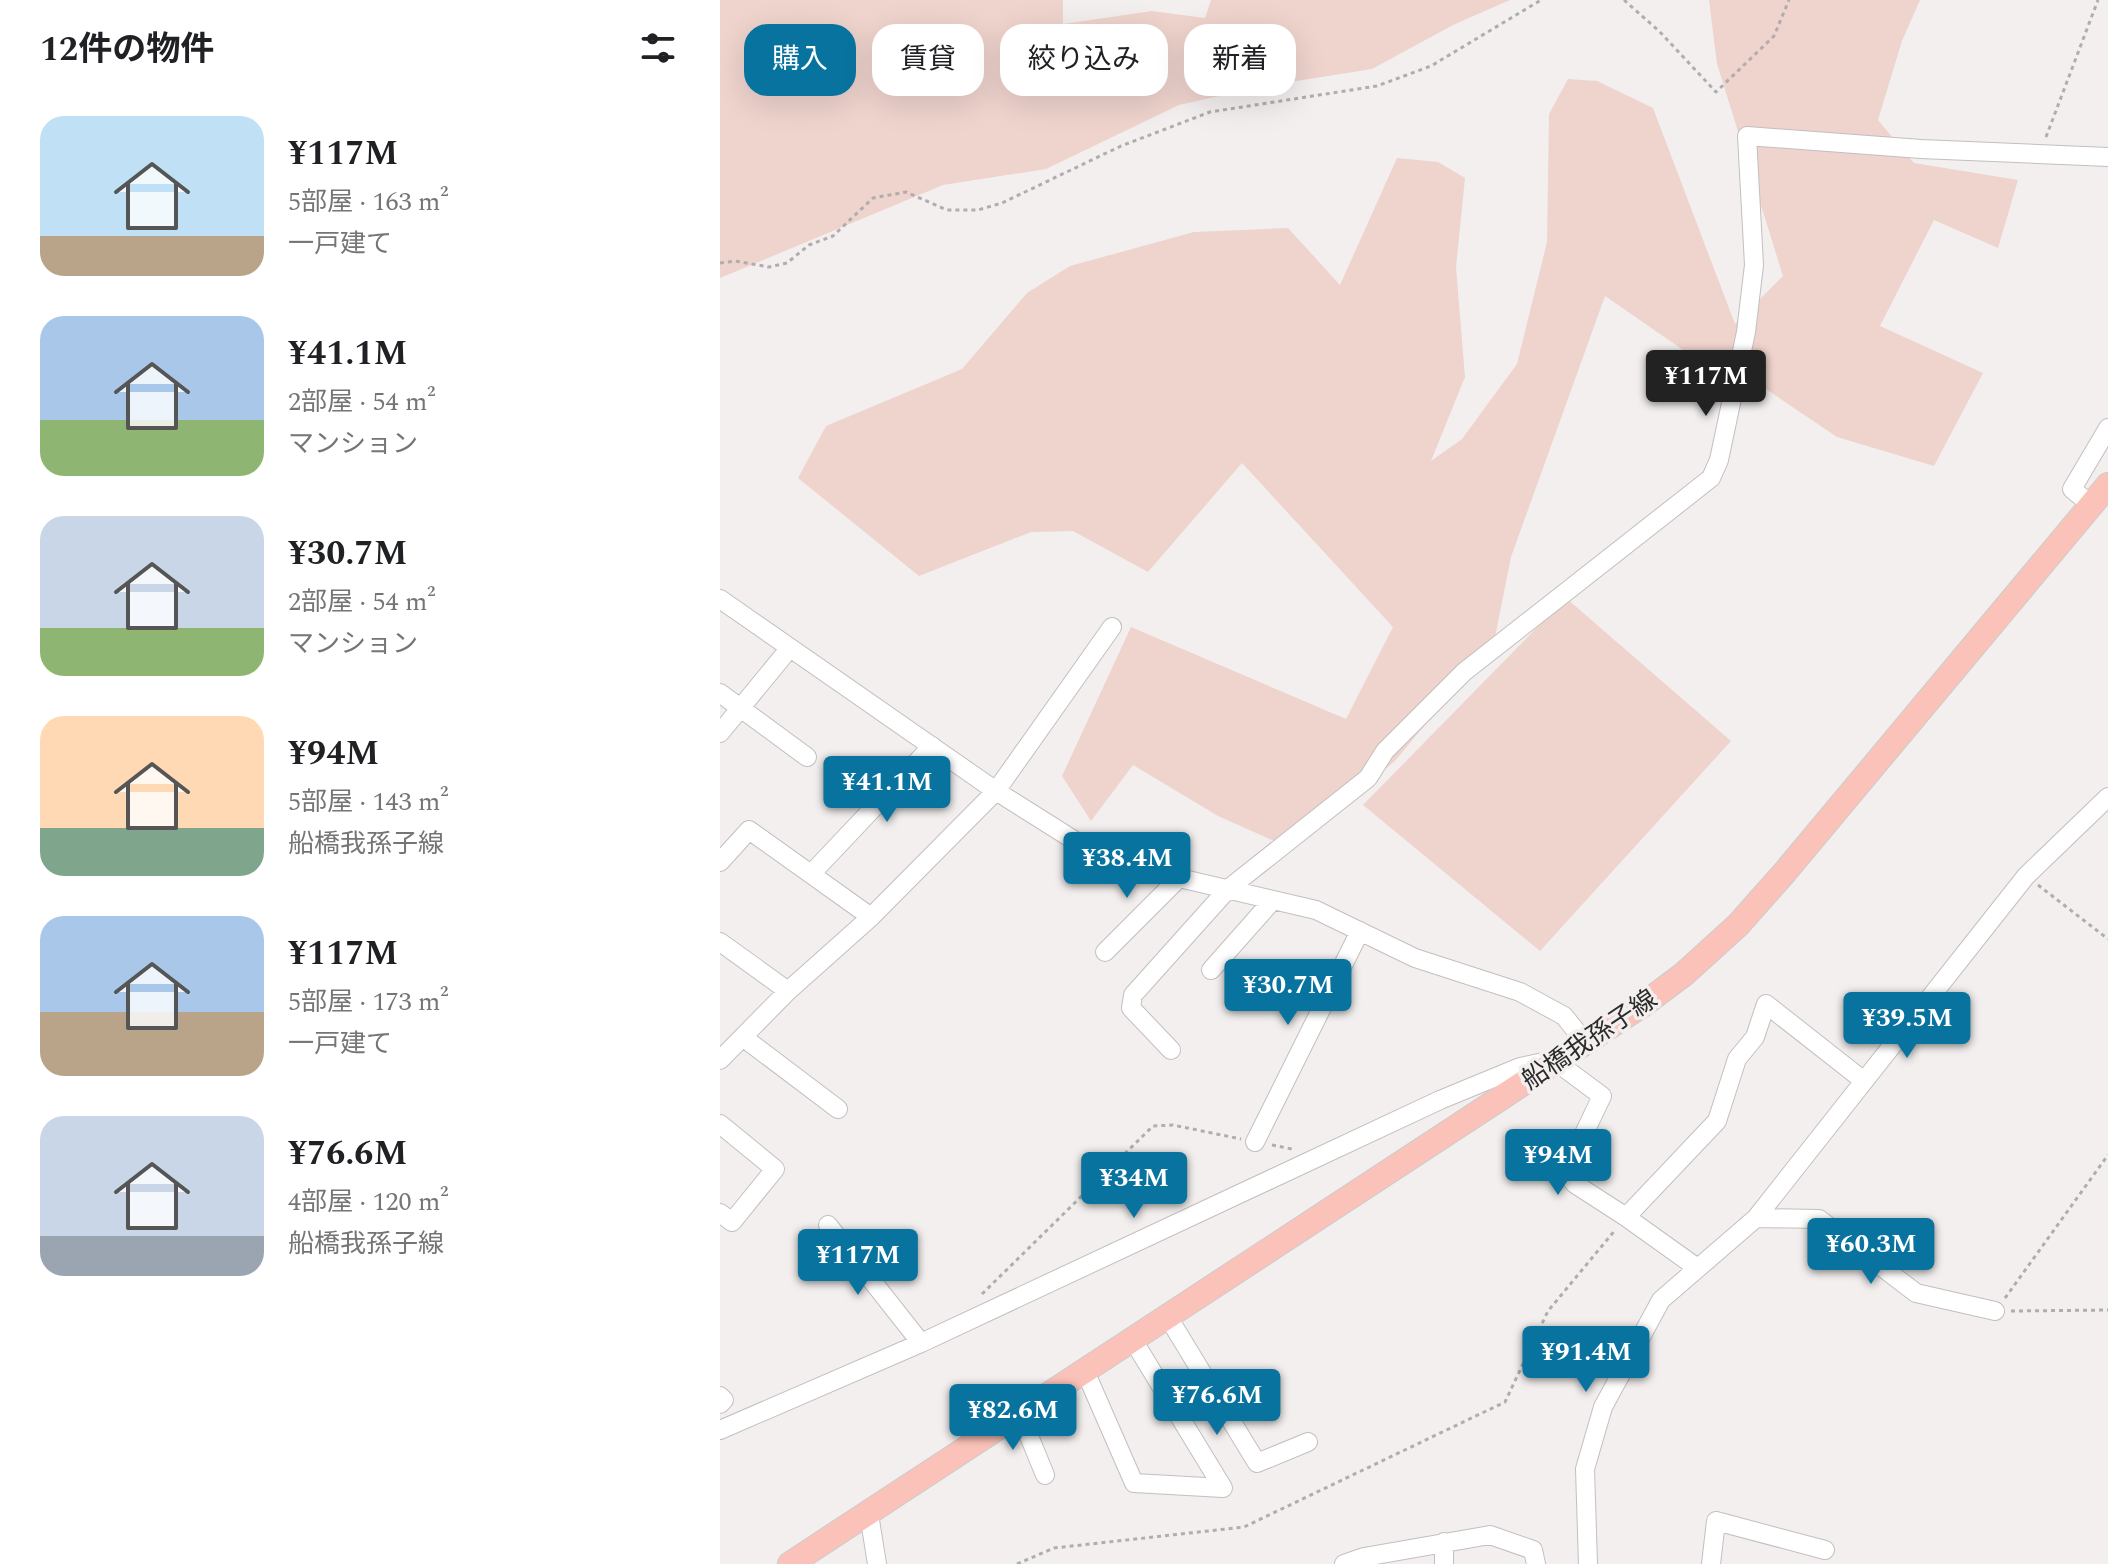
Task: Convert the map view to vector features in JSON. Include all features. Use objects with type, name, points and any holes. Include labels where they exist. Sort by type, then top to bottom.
[{"type":"main road","name":"船橋我孫子線","points":[[790,1564],[1562,1058],[1684,974],[1738,925],[2108,485]]},
{"type":"street","points":[[1171,1050],[1131,1008],[1133,995],[1228,889],[1368,778],[1385,751],[1464,672],[1711,478],[1719,460],[1746,332],[1754,265],[1747,136],[2039,156],[2108,157]]},
{"type":"street","points":[[2091,505],[2072,489],[2108,428]]},
{"type":"street","points":[[720,599],[996,791],[1107,861],[1316,910],[1415,958],[1520,992],[1564,1016],[1585,1042]]},
{"type":"street","points":[[720,1060],[788,991],[871,917],[996,791],[1112,627]]},
{"type":"street","points":[[720,733],[789,649]]},
{"type":"street","points":[[720,693],[807,757]]},
{"type":"street","points":[[811,874],[932,746]]},
{"type":"street","points":[[1588,1564],[1585,1469],[1603,1407],[1661,1300],[1756,1218],[2026,876],[2108,797]]},
{"type":"street","points":[[721,858],[749,830],[871,917]]},
{"type":"street","points":[[1105,952],[1179,878]]},
{"type":"street","points":[[1211,970],[1273,900]]},
{"type":"street","points":[[1255,1142],[1360,931]]},
{"type":"street","points":[[720,942],[788,991]]},
{"type":"street","points":[[1626,1217],[1717,1121],[1737,1059],[1755,1037],[1766,1004],[1864,1081]]},
{"type":"street","points":[[744,1038],[838,1109]]},
{"type":"street","points":[[720,1430],[921,1343],[1323,1155],[1520,1067],[1562,1058],[1567,1070],[1602,1096],[1570,1163],[1568,1176],[1575,1184],[1696,1267]]},
{"type":"street","points":[[720,1124],[775,1169],[732,1222],[720,1213]]},
{"type":"street","points":[[1756,1218],[1819,1219],[1916,1293],[1995,1311]]},
{"type":"street","points":[[828,1225],[921,1343]]},
{"type":"street","points":[[1168,1317],[1257,1463],[1308,1442]]},
{"type":"street","points":[[1085,1371],[1134,1483],[1223,1488],[1133,1340]]},
{"type":"street","points":[[720,1396],[724,1400],[720,1404]]},
{"type":"street","points":[[1020,1414],[1045,1475]]},
{"type":"street","points":[[869,1514],[877,1564]]},
{"type":"street","points":[[1711,1564],[1716,1521],[1825,1550]]},
{"type":"street","points":[[1344,1564],[1490,1535],[1533,1550],[1536,1564]]},
{"type":"street","points":[[1444,1542],[1444,1564]]},
{"type":"path","points":[[720,263],[735,261],[769,267],[787,263],[809,245],[833,236],[873,198],[906,192],[947,210],[978,210],[1002,203],[1165,127],[1210,112],[1377,86],[1431,66],[1541,0]]},
{"type":"path","points":[[1624,0],[1659,31],[1716,92],[1774,36],[1789,0]]},
{"type":"path","points":[[2039,156],[2098,0]]},
{"type":"path","points":[[2026,876],[2108,939]]},
{"type":"path","points":[[975,1300],[1153,1126],[1173,1125],[1323,1155]]},
{"type":"path","points":[[1995,1311],[2108,1155]]},
{"type":"path","points":[[1017,1564],[1054,1548],[1244,1527],[1505,1402],[1548,1311],[1626,1217]]},
{"type":"path","points":[[1995,1311],[2108,1310]]},
{"type":"shaded area","points":[[720,0],[1063,0],[1063,24],[1152,11],[1205,18],[1211,0],[1510,0],[1453,25],[1372,69],[1296,81],[1296,24],[1184,24],[1184,96],[1219,96],[1179,105],[1046,169],[943,185],[720,278]]},
{"type":"shaded area","points":[[1709,0],[1920,0],[1902,41],[1878,120],[1914,163],[2018,180],[1998,248],[1934,220],[1880,326],[1983,373],[1934,466],[1837,437],[1763,387],[1718,374],[1605,296],[1511,557],[1494,642],[1395,761],[1290,848],[1218,816],[1133,765],[1091,821],[1062,776],[1131,627],[1346,719],[1393,627],[1242,463],[1148,572],[1073,531],[1031,532],[919,576],[798,478],[826,426],[962,369],[1027,293],[1070,266],[1194,232],[1288,228],[1340,285],[1397,158],[1438,162],[1465,178],[1456,267],[1465,377],[1431,461],[1462,439],[1517,364],[1547,242],[1549,114],[1568,79],[1597,81],[1653,108],[1735,324],[1783,276],[1717,64]]},
{"type":"shaded area","points":[[1566,598],[1731,741],[1540,951],[1363,805]]}]
